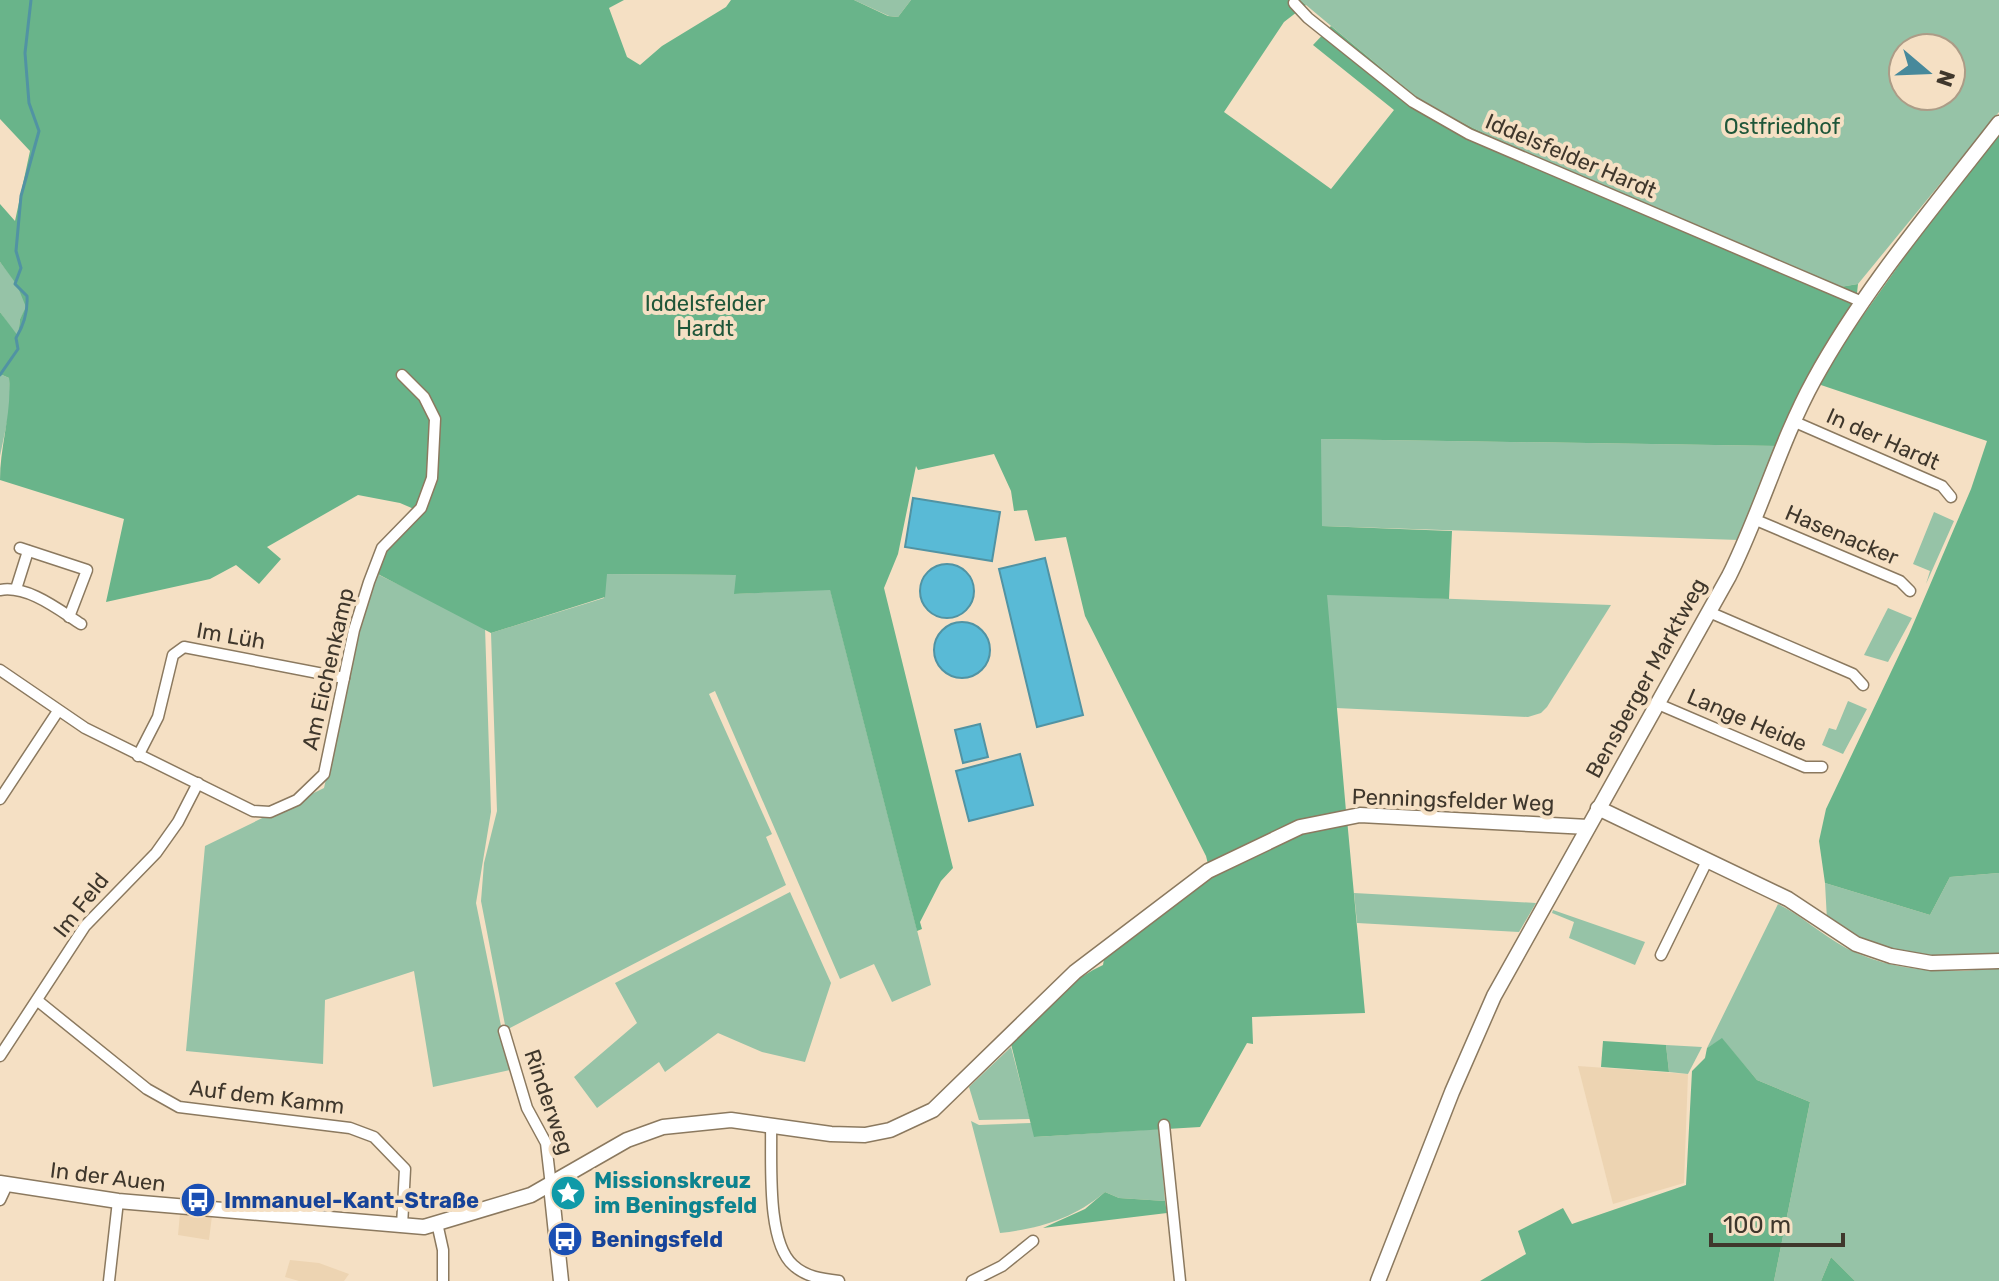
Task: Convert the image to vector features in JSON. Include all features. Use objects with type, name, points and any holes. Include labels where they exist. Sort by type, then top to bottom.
[{"type":"street","name":"Iddelsfelder Hardt","points":[[1294,3],[1326,34],[1413,102],[1469,134],[1860,301]]},
{"type":"street","name":"Bensberger Marktweg","points":[[1378,1281],[1473,1040],[1598,808],[1709,612],[1756,520],[1813,383],[1860,301],[1999,123]]},
{"type":"street","name":"Am Eichenkamp","points":[[0,670],[58,711],[138,756],[253,811],[270,812],[297,800],[324,774],[358,616],[382,548],[421,508],[432,478],[435,419],[424,397],[402,375]]},
{"type":"street","name":"In der Hardt","points":[[1795,422],[1942,486],[1951,497]]},
{"type":"street","name":"Hasenacker","points":[[1756,520],[1900,581],[1910,591]]},
{"type":"street","points":[[16,589],[24,550],[87,570],[69,617]]},
{"type":"street","points":[[0,590],[16,589],[81,624]]},
{"type":"street","points":[[1709,612],[1853,674],[1863,685]]},
{"type":"street","name":"Im Lüh","points":[[138,756],[158,717],[173,655],[178,650],[190,647],[344,678]]},
{"type":"street","name":"Lange Heide","points":[[1658,704],[1805,767],[1822,767]]},
{"type":"street","points":[[0,799],[58,711]]},
{"type":"street","name":"Im Feld","points":[[0,1056],[85,926],[163,843],[198,783]]},
{"type":"street","points":[[1598,808],[1788,899],[1856,944],[1890,956],[1953,965],[1999,961]]},
{"type":"street","name":"Penningsfelder Weg","points":[[771,1126],[865,1135],[894,1129],[933,1110],[1075,972],[1212,868],[1300,827],[1360,815],[1588,827]]},
{"type":"street","points":[[1661,955],[1707,861]]},
{"type":"street","name":"Auf dem Kamm","points":[[38,1001],[147,1089],[179,1107],[350,1128],[374,1137],[405,1169],[402,1226]]},
{"type":"street","name":"Rinderweg","points":[[504,1031],[527,1108],[546,1143],[551,1186]]},
{"type":"street","points":[[402,1226],[437,1223],[551,1186],[627,1140],[663,1127],[716,1120],[771,1126],[775,1220],[782,1250],[800,1277],[839,1281]]},
{"type":"street","points":[[1164,1125],[1180,1281]]},
{"type":"street","points":[[0,1200],[3,1184]]},
{"type":"street","name":"In der Auen","points":[[3,1184],[118,1201],[402,1226]]},
{"type":"street","points":[[551,1186],[561,1281]]},
{"type":"street","points":[[109,1281],[118,1201]]},
{"type":"street","points":[[437,1223],[443,1250],[443,1281]]},
{"type":"street","points":[[972,1281],[1002,1266],[1033,1241]]},
{"type":"shaded area","points":[[1578,1066],[1688,1074],[1684,1183],[1613,1204]]},
{"type":"shaded area","points":[[180,1213],[212,1216],[209,1240],[178,1235]]},
{"type":"shaded area","points":[[290,1260],[319,1263],[349,1274],[344,1281],[299,1281],[285,1277]]},
{"type":"green space","name":"Iddelsfelder Hardt","points":[[0,0],[624,0],[609,8],[627,57],[640,65],[662,46],[726,7],[731,0],[854,0],[888,16],[898,17],[911,0],[1300,0],[1306,5],[1284,22],[1224,112],[1331,189],[1394,110],[1313,45],[1331,26],[1426,105],[1514,148],[1840,287],[1858,284],[1856,302],[1778,446],[1321,439],[1322,526],[1452,531],[1449,599],[1327,595],[1346,811],[1209,868],[1206,856],[1085,616],[1066,537],[1035,541],[1027,510],[1014,511],[1011,491],[994,454],[918,470],[916,466],[898,554],[884,588],[953,868],[941,881],[920,922],[922,929],[917,931],[830,590],[734,594],[736,575],[607,574],[605,597],[491,633],[374,572],[390,541],[414,509],[400,503],[358,495],[267,547],[281,559],[259,584],[236,565],[210,579],[106,602],[124,519],[0,480],[9,378],[0,374],[0,312],[18,336],[20,319],[26,307],[17,285],[0,262],[0,204],[15,221],[30,151],[0,119]]},
{"type":"green space","points":[[854,0],[911,0],[898,17]]},
{"type":"green space","name":"Ostfriedhof","points":[[1300,0],[1999,0],[1999,112],[1858,284],[1840,287],[1514,148],[1426,105]]},
{"type":"green space","points":[[1999,131],[1999,873],[1950,877],[1930,915],[1825,883],[1819,841],[1826,809],[1909,634],[1971,489],[1987,441],[1815,383],[1961,178]]},
{"type":"green space","points":[[0,262],[18,285],[27,307],[20,319],[18,338],[0,312]]},
{"type":"green space","points":[[0,374],[9,378],[11,403],[0,456]]},
{"type":"green space","points":[[1321,439],[1778,446],[1739,540],[1321,526]]},
{"type":"green space","points":[[1934,512],[1954,521],[1926,584],[1930,571],[1913,564]]},
{"type":"green space","points":[[373,572],[485,627],[491,812],[476,903],[510,1070],[433,1087],[414,971],[325,1000],[323,1064],[186,1051],[205,846],[324,788]]},
{"type":"green space","points":[[606,574],[737,575],[735,594],[830,589],[931,985],[892,1002],[874,964],[840,979],[715,691],[709,694],[772,834],[766,837],[786,885],[506,1030],[481,901],[484,863],[497,811],[491,633],[604,598]]},
{"type":"green space","points":[[1326,594],[1611,605],[1547,707],[1541,713],[1528,717],[1336,708]]},
{"type":"green space","points":[[1888,608],[1912,618],[1888,662],[1864,655]]},
{"type":"green space","points":[[1848,701],[1867,709],[1843,754],[1822,745],[1829,728],[1836,730]]},
{"type":"green space","points":[[1347,819],[1365,1013],[1252,1017],[1253,1044],[1247,1043],[1200,1127],[1034,1137],[1011,1044],[1042,1010],[1077,980],[1103,965],[1105,953],[1210,875],[1283,838]]},
{"type":"green space","points":[[1999,873],[1999,955],[1952,957],[1910,954],[1869,942],[1827,920],[1825,883],[1930,915],[1950,877]]},
{"type":"green space","points":[[790,892],[831,983],[805,1062],[762,1052],[718,1033],[665,1072],[659,1062],[597,1108],[574,1077],[637,1023],[615,983]]},
{"type":"green space","points":[[1354,893],[1536,903],[1519,932],[1357,923]]},
{"type":"green space","points":[[1778,904],[1846,948],[1882,962],[1940,971],[1999,968],[1999,1281],[1855,1281],[1831,1257],[1821,1281],[1774,1281],[1810,1102],[1757,1080],[1722,1039],[1707,1048]]},
{"type":"green space","points":[[1553,910],[1645,942],[1635,965],[1569,938],[1574,922],[1552,913]]},
{"type":"green space","points":[[1722,1038],[1757,1080],[1810,1102],[1774,1281],[1480,1281],[1526,1254],[1518,1231],[1563,1208],[1572,1224],[1686,1185],[1692,1071],[1705,1058],[1707,1048]]},
{"type":"green space","points":[[1603,1041],[1666,1045],[1669,1072],[1601,1067]]},
{"type":"green space","points":[[1666,1045],[1702,1047],[1688,1074],[1669,1072]]},
{"type":"green space","points":[[1011,1047],[1030,1119],[979,1120],[969,1087]]},
{"type":"green space","points":[[971,1121],[979,1125],[1031,1123],[1035,1137],[1159,1129],[1165,1201],[1119,1198],[1105,1192],[1069,1216],[1000,1233]]},
{"type":"green space","points":[[1105,1192],[1119,1198],[1165,1201],[1167,1213],[1043,1228],[1085,1209]]},
{"type":"green space","points":[[1831,1257],[1855,1281],[1821,1281]]},
{"type":"water","points":[[913,498],[1000,512],[992,561],[905,547]]},
{"type":"water","points":[[1045,558],[1083,715],[1037,727],[999,569]]},
{"type":"water","points":[[947,564],[966,572],[974,591],[966,610],[947,618],[928,610],[920,591],[928,572]]},
{"type":"water","points":[[962,622],[982,630],[990,650],[982,670],[962,678],[942,670],[934,650],[942,630]]},
{"type":"water","points":[[980,724],[988,757],[963,763],[955,730]]},
{"type":"water","points":[[1020,754],[1033,805],[969,821],[956,771]]},
{"type":"waterway","points":[[0,375],[18,349],[16,338],[27,307],[27,296],[15,284],[21,268],[16,251],[21,196],[39,131],[29,103],[25,53],[31,0]]},
{"type":"place","name":"Missionskreuz im Beningsfeld","points":[[568,1193]]},
{"type":"place","name":"Immanuel-Kant-Straße","points":[[198,1200]]},
{"type":"place","name":"Beningsfeld","points":[[565,1239]]}]
